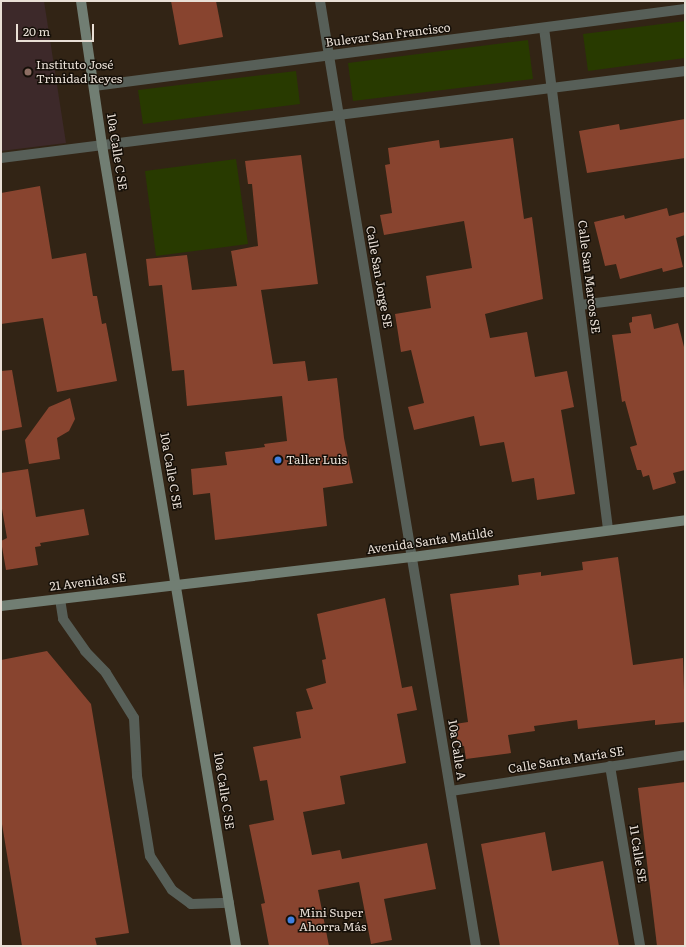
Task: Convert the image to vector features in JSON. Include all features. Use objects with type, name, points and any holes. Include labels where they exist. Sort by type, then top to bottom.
[{"type":"street","name":"10a Calle C SE","points":[[81,1],[102,146],[177,585],[236,946]]},
{"type":"street","name":"Calle San Jorge SE","points":[[320,1],[413,558]]},
{"type":"street","name":"Bulevar San Francisco","points":[[94,86],[685,9]]},
{"type":"street","name":"Calle San Marcos SE","points":[[544,28],[608,529]]},
{"type":"street","points":[[1,158],[685,71]]},
{"type":"street","points":[[580,305],[685,292]]},
{"type":"street","name":"Avenida Santa Matilde","points":[[177,585],[413,558],[608,529],[685,520]]},
{"type":"street","name":"10a Calle A","points":[[413,558],[476,946]]},
{"type":"street","name":"21 Avenida SE","points":[[1,606],[177,585]]},
{"type":"street","points":[[60,599],[63,619],[85,651],[106,673],[134,718],[137,776],[150,856],[172,890],[191,904],[229,903]]},
{"type":"street","name":"Calle Santa María SE","points":[[451,791],[610,766],[685,756]]},
{"type":"street","name":"11 Calle SE","points":[[610,766],[640,946]]},
{"type":"shaded area","name":"Instituto José Trinidad Reyes","points":[[1,1],[44,1],[66,143],[1,151]]},
{"type":"green space","points":[[685,21],[685,58],[588,71],[583,34]]},
{"type":"green space","points":[[528,40],[533,79],[353,101],[348,63]]},
{"type":"green space","points":[[296,71],[300,104],[143,124],[138,90]]},
{"type":"green space","points":[[236,159],[248,244],[156,256],[145,171]]},
{"type":"building","points":[[171,1],[216,1],[223,37],[179,45]]},
{"type":"building","points":[[685,119],[685,158],[587,173],[579,131],[619,124],[620,130]]},
{"type":"building","points":[[513,138],[524,219],[532,217],[543,299],[485,314],[490,338],[527,332],[535,377],[567,371],[574,407],[561,410],[575,494],[537,500],[534,478],[512,482],[504,442],[480,446],[474,416],[414,430],[408,407],[424,403],[411,350],[401,352],[395,314],[431,308],[426,276],[472,268],[464,221],[384,235],[380,215],[392,213],[385,165],[390,164],[388,148],[439,140],[440,148]]},
{"type":"building","points":[[301,155],[318,284],[261,290],[273,364],[305,361],[308,381],[337,378],[344,438],[353,483],[323,488],[327,526],[215,540],[210,493],[193,495],[191,469],[227,465],[225,452],[265,447],[264,444],[287,441],[282,396],[187,406],[184,370],[172,371],[162,285],[149,286],[146,259],[187,255],[192,290],[237,286],[231,251],[258,246],[252,184],[248,184],[245,161]]},
{"type":"building","points":[[40,186],[52,259],[86,253],[93,296],[97,296],[102,324],[106,323],[117,381],[57,392],[43,318],[1,324],[1,193]]},
{"type":"building","points":[[667,208],[669,216],[685,212],[685,235],[676,238],[683,267],[663,272],[662,268],[620,279],[616,264],[605,266],[594,222],[624,215],[625,219]]},
{"type":"building","points":[[651,314],[654,329],[678,323],[685,351],[685,470],[673,473],[676,483],[653,490],[649,475],[643,477],[641,470],[637,470],[630,447],[637,445],[625,401],[622,402],[612,335],[631,333],[629,323],[632,322],[632,317]]},
{"type":"building","points":[[12,370],[22,427],[1,431],[1,371]]},
{"type":"building","points":[[70,398],[75,419],[69,431],[57,438],[60,459],[29,464],[25,440],[49,407]]},
{"type":"building","points":[[28,469],[36,517],[84,509],[89,535],[40,543],[41,546],[35,547],[38,565],[6,570],[1,541],[7,538],[1,503],[1,473]]},
{"type":"building","points":[[618,557],[633,665],[683,658],[685,722],[655,725],[655,720],[578,729],[577,720],[534,726],[535,731],[508,735],[511,753],[466,759],[464,746],[458,747],[455,724],[468,722],[450,594],[519,585],[518,575],[541,572],[541,576],[583,570],[582,562]]},
{"type":"building","points":[[385,598],[402,688],[412,686],[417,710],[397,714],[406,763],[340,776],[345,804],[303,812],[312,855],[340,850],[342,859],[427,843],[436,889],[384,899],[392,940],[371,944],[359,882],[318,890],[329,946],[269,946],[261,904],[265,903],[249,825],[274,820],[267,780],[260,781],[253,747],[301,738],[296,712],[313,709],[306,689],[326,683],[322,660],[326,659],[317,614]]},
{"type":"building","points":[[47,651],[91,704],[129,933],[95,938],[97,946],[22,946],[1,818],[1,660]]},
{"type":"building","points":[[685,782],[685,946],[657,946],[638,788]]},
{"type":"building","points":[[545,832],[552,871],[603,861],[619,946],[500,946],[481,844]]},
{"type":"place","name":"Instituto José Trinidad Reyes","points":[[28,72]]},
{"type":"place","name":"Taller Luis","points":[[278,460]]},
{"type":"place","name":"Mini Super Ahorra Más","points":[[291,920]]}]
